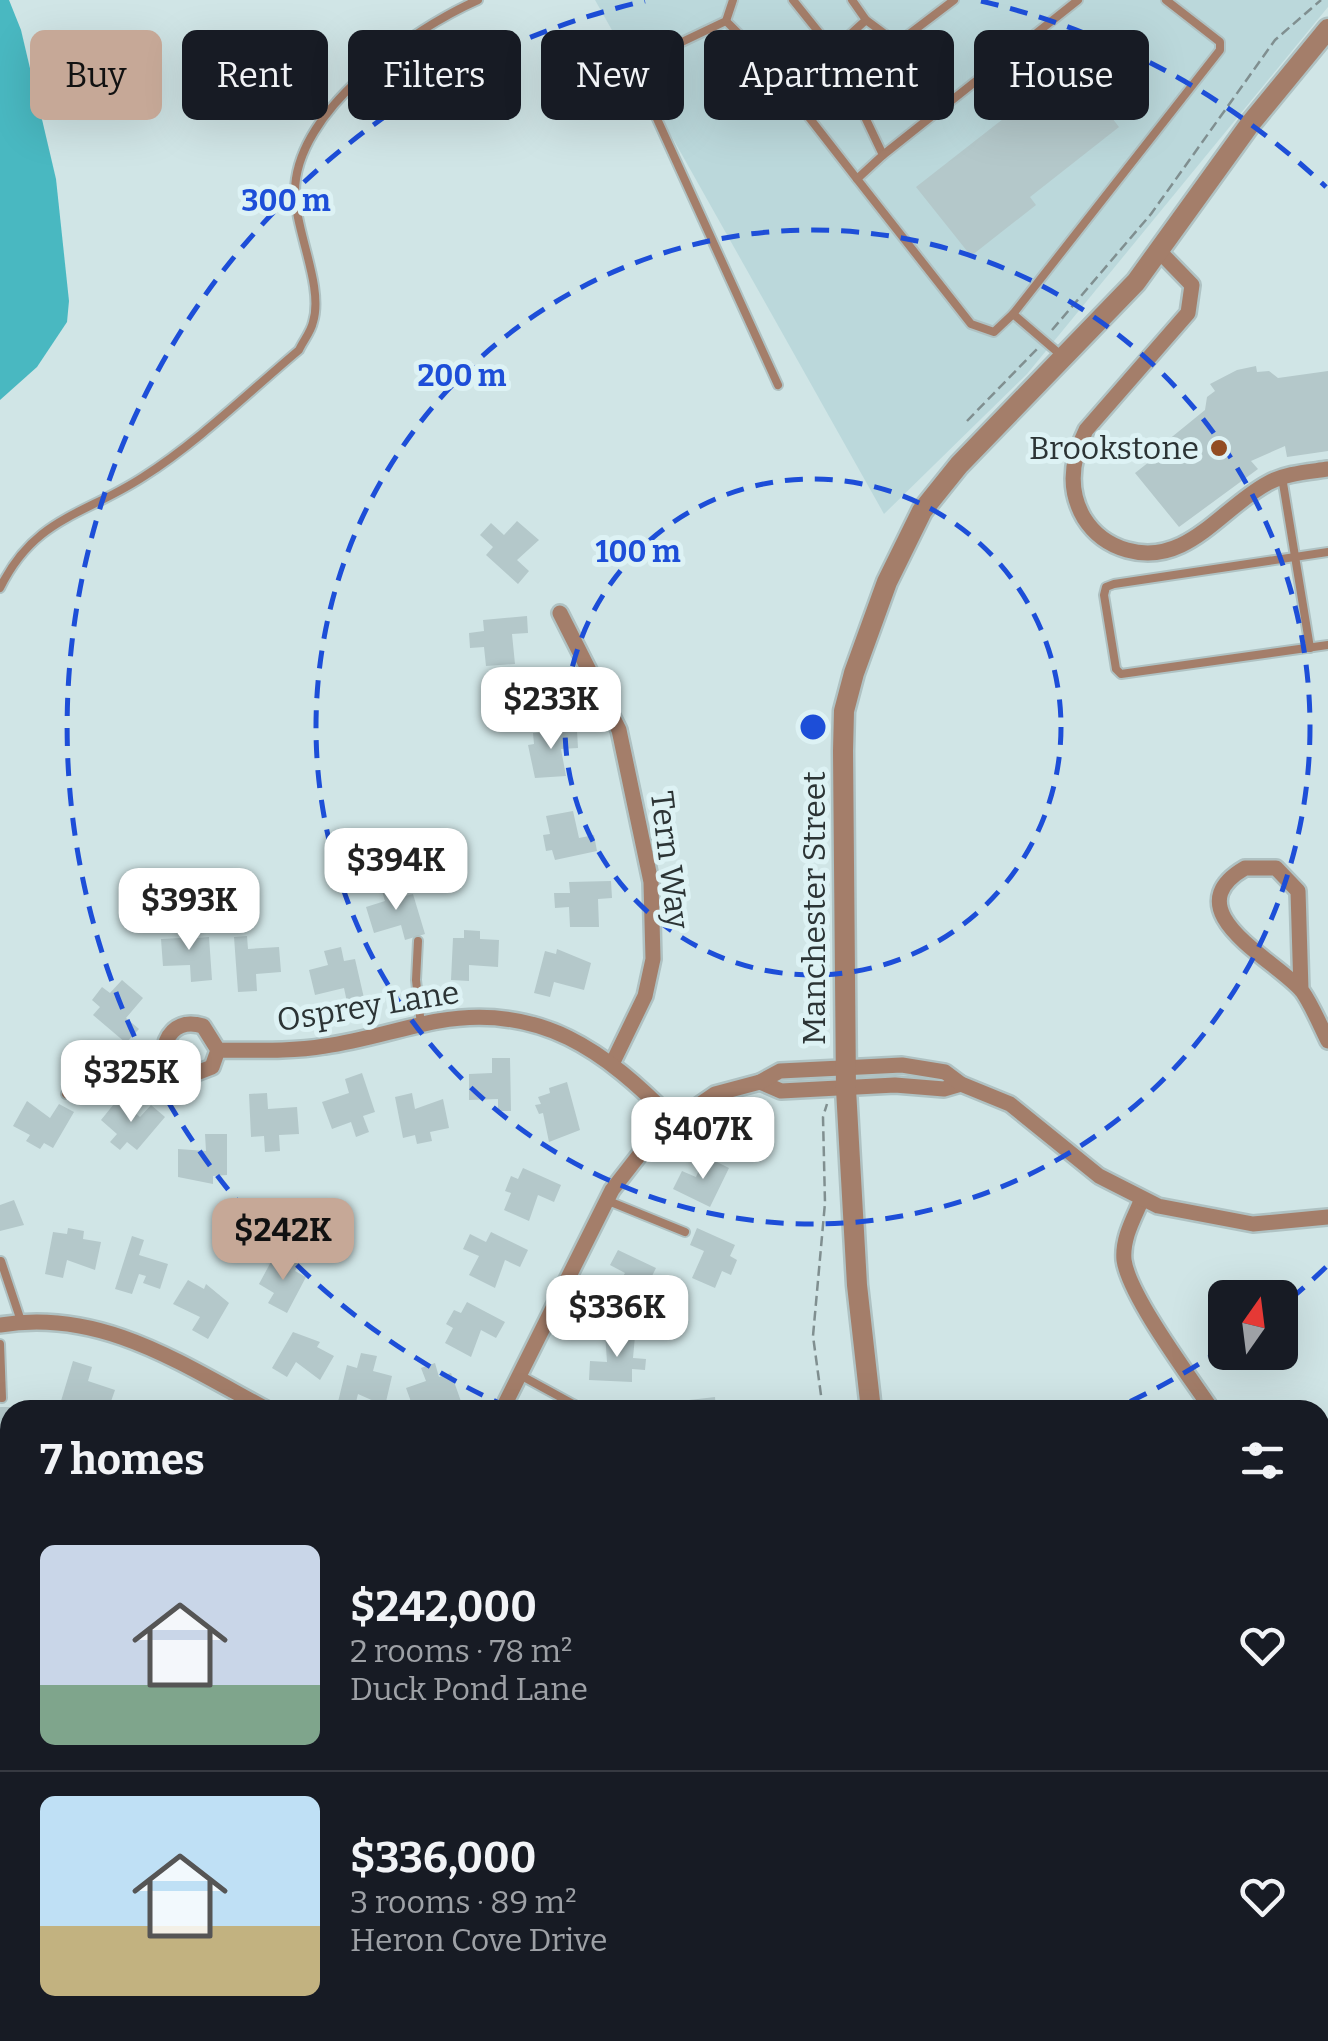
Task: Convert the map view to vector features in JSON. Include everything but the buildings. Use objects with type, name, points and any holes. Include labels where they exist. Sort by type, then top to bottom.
[{"type":"street","name":"Manchester Street","points":[[870,1400],[858,1286],[845,1066],[843,751],[844,711],[854,673],[895,564],[922,511],[959,464],[1065,359],[1160,252],[1250,124],[1328,29]]},
{"type":"street","points":[[1160,252],[1192,285],[1192,301],[1188,313],[1086,430],[1077,447],[1072,484],[1084,518],[1104,540],[1119,548],[1156,553],[1190,541],[1256,490],[1282,477],[1328,469]]},
{"type":"street","name":"Tern Way","points":[[560,613],[619,730],[651,882],[653,959],[645,996],[613,1062]]},
{"type":"street","points":[[1301,990],[1298,891],[1276,868],[1245,868],[1223,891],[1221,908],[1226,924],[1301,990],[1328,1040]]},
{"type":"street","name":"Osprey Lane","points":[[218,1050],[322,1047],[474,1017],[513,1020],[569,1037],[613,1062],[673,1120]]},
{"type":"street","points":[[186,1024],[204,1026],[218,1050],[212,1067],[196,1077],[178,1074],[165,1062],[166,1038],[186,1024]]},
{"type":"street","points":[[507,1400],[606,1200],[636,1157],[673,1120],[714,1094],[760,1082],[780,1070],[845,1066],[926,1067],[945,1072],[961,1084],[1010,1104],[1099,1176],[1142,1199],[1194,1216],[1243,1223],[1328,1218]]},
{"type":"street","points":[[760,1082],[780,1091],[895,1085],[944,1089],[961,1084]]},
{"type":"street","points":[[1142,1199],[1128,1233],[1124,1263],[1138,1293],[1206,1400]]},
{"type":"street","points":[[0,1325],[70,1322],[124,1336],[249,1400]]},
{"type":"lane","points":[[0,588],[12,564],[36,535],[66,514],[142,478],[299,350],[314,322],[314,300],[295,193],[301,153],[323,120],[399,45],[432,20],[478,0]]},
{"type":"lane","points":[[733,0],[726,20],[644,60],[638,77],[778,385]]},
{"type":"lane","points":[[793,0],[817,30]]},
{"type":"lane","points":[[852,0],[866,20],[893,40],[904,38],[954,0]]},
{"type":"lane","points":[[858,180],[883,155],[1078,0]]},
{"type":"lane","points":[[726,20],[762,57],[971,324],[994,332],[1013,314],[1220,50],[1220,42],[1166,0]]},
{"type":"lane","points":[[855,30],[866,20]]},
{"type":"lane","points":[[866,120],[883,155]]},
{"type":"lane","points":[[1013,314],[1065,359]]},
{"type":"lane","points":[[1282,477],[1310,648]]},
{"type":"lane","points":[[1328,552],[1106,587],[1116,669],[1131,674],[1328,645]]},
{"type":"lane","points":[[418,941],[416,980],[421,1025]]},
{"type":"lane","points":[[66,1094],[81,1068],[92,1058],[165,1062]]},
{"type":"lane","points":[[606,1200],[686,1232]]},
{"type":"lane","points":[[0,1261],[22,1322]]},
{"type":"lane","points":[[0,1344],[2,1398]]},
{"type":"lane","points":[[520,1375],[566,1400]]},
{"type":"path","points":[[1051,331],[1140,228],[1275,40],[1321,0]]},
{"type":"path","points":[[967,421],[1038,348]]},
{"type":"path","points":[[822,1400],[813,1336],[825,1203],[823,1117],[827,1103]]},
{"type":"shaded area","points":[[595,0],[1328,0],[1328,7],[1027,374],[884,514],[662,120],[684,120],[684,30],[612,30]]},
{"type":"water","points":[[0,0],[9,0],[30,68],[30,120],[42,120],[56,179],[69,301],[67,322],[37,367],[0,400]]},
{"type":"place","name":"Brookstone","points":[[1219,448]]}]
